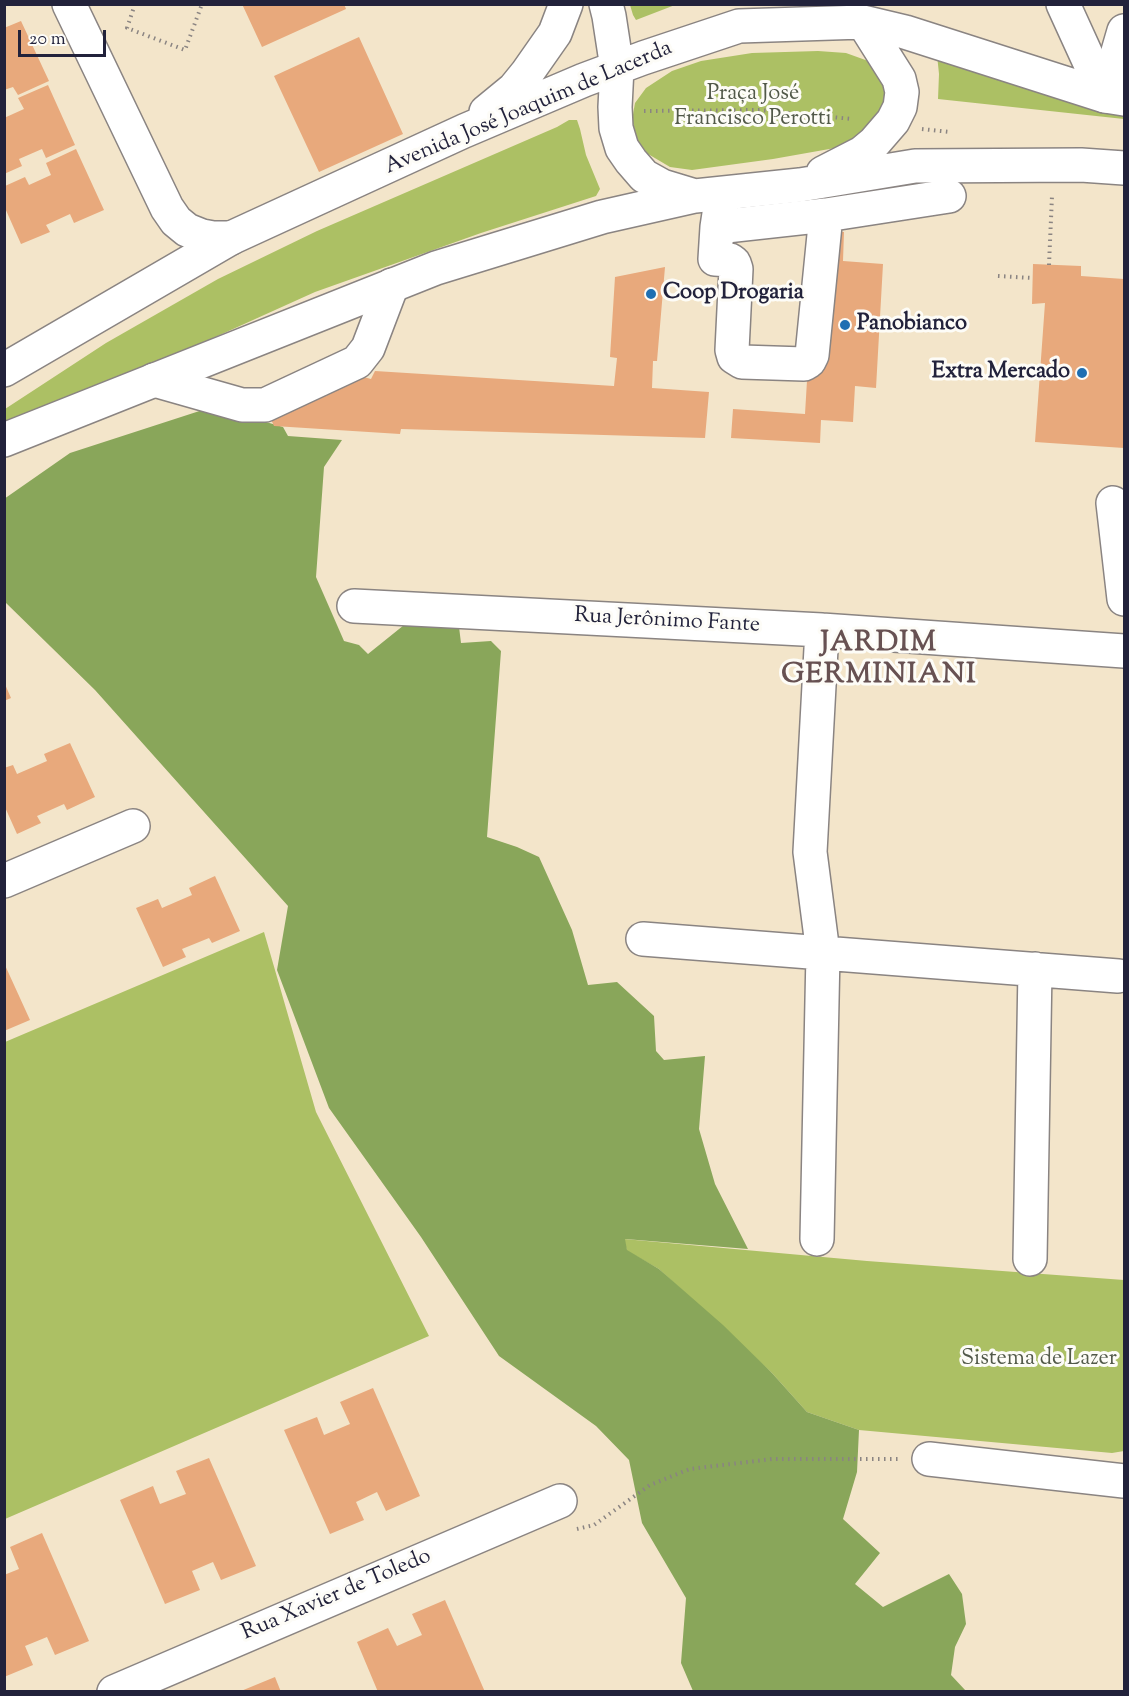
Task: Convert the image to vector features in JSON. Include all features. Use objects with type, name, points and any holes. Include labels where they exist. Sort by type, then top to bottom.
[{"type":"street","points":[[69,4],[172,214],[187,230],[213,238],[231,238]]},
{"type":"street","points":[[464,131],[514,89],[527,73],[555,33],[566,4]]},
{"type":"street","points":[[606,4],[617,68],[616,128],[622,148],[644,176],[662,186],[708,195]]},
{"type":"street","points":[[1063,4],[1115,97]]},
{"type":"street","points":[[800,185],[862,153],[874,143],[900,107],[902,92],[899,79],[863,22]]},
{"type":"street","name":"Avenida José Joaquim de Lacerda","points":[[4,370],[231,238],[464,131],[617,68],[739,26],[863,22],[904,32],[1115,97]]},
{"type":"street","points":[[1115,97],[1125,31]]},
{"type":"street","points":[[4,440],[436,268],[602,217],[708,195],[800,185],[915,166],[1081,165],[1125,168]]},
{"type":"street","points":[[708,195],[717,226],[715,259],[730,260],[736,268],[732,350],[734,357],[742,362],[804,364],[809,361],[812,355],[826,215]]},
{"type":"street","points":[[717,226],[826,215],[949,195]]},
{"type":"street","points":[[154,380],[242,405],[266,405],[357,362],[368,348],[392,285]]},
{"type":"street","points":[[1113,503],[1125,599]]},
{"type":"street","name":"Rua Jerônimo Fante","points":[[354,606],[822,630],[1125,651]]},
{"type":"street","points":[[817,1239],[823,953],[810,852],[822,630]]},
{"type":"street","points":[[4,881],[133,826]]},
{"type":"street","points":[[643,939],[1118,976]]},
{"type":"street","points":[[1030,1259],[1035,969]]},
{"type":"street","points":[[929,1459],[1125,1481]]},
{"type":"street","name":"Rua Xavier de Toledo","points":[[114,1692],[567,1515]]},
{"type":"path","points":[[135,4],[127,27],[185,50],[202,4]]},
{"type":"path","points":[[615,107],[642,111],[760,110],[892,121],[926,130],[961,132]]},
{"type":"path","points":[[1049,265],[1053,166]]},
{"type":"path","points":[[998,276],[1032,278]]},
{"type":"path","points":[[567,1515],[594,1525],[650,1485],[690,1469],[772,1459],[929,1459]]},
{"type":"green space","points":[[630,4],[675,5],[636,20]]},
{"type":"green space","points":[[936,45],[1124,103],[1124,119],[938,99],[939,74]]},
{"type":"green space","name":"Praça José Francisco Perotti","points":[[818,51],[846,53],[871,62],[884,78],[889,96],[876,131],[835,148],[692,170],[670,167],[648,154],[638,141],[632,120],[635,103],[646,88],[672,71],[701,61],[752,53]]},
{"type":"green space","points":[[569,120],[577,120],[586,155],[600,189],[596,196],[481,233],[315,292],[5,432],[5,409],[106,343],[218,279],[317,231]]},
{"type":"green space","points":[[218,405],[283,427],[288,436],[342,440],[324,467],[316,577],[344,641],[359,645],[368,654],[414,617],[459,627],[461,643],[491,641],[501,651],[487,837],[539,857],[572,930],[588,985],[617,982],[654,1016],[656,1051],[664,1060],[705,1056],[699,1129],[715,1184],[748,1249],[625,1239],[627,1250],[659,1269],[723,1325],[772,1373],[807,1412],[859,1430],[857,1472],[843,1519],[880,1553],[855,1584],[883,1607],[949,1574],[962,1594],[966,1624],[955,1647],[951,1675],[966,1691],[693,1691],[681,1663],[686,1598],[642,1523],[629,1460],[596,1426],[499,1356],[421,1237],[329,1108],[277,970],[288,906],[95,690],[5,602],[4,499],[70,453]]},
{"type":"green space","points":[[264,932],[316,1112],[429,1336],[5,1519],[5,1042]]},
{"type":"green space","name":"Sistema de Lazer","points":[[624,1239],[867,1261],[1124,1280],[1124,1451],[1112,1453],[859,1430],[807,1412],[772,1373],[659,1269],[627,1251]]},
{"type":"building","points":[[242,4],[344,4],[346,9],[262,47]]},
{"type":"building","points":[[21,21],[49,81],[18,95],[13,87],[4,90],[4,28]]},
{"type":"building","points":[[359,37],[403,134],[319,172],[274,76]]},
{"type":"building","points":[[48,85],[75,145],[46,158],[42,149],[19,159],[22,166],[4,174],[4,118],[24,109],[18,98]]},
{"type":"building","points":[[76,149],[104,210],[74,223],[70,214],[46,225],[50,232],[21,244],[5,208],[5,186],[25,177],[29,185],[51,175],[46,163]]},
{"type":"building","name":"Panobianco","points":[[816,230],[844,232],[843,261],[883,264],[876,388],[855,386],[853,422],[821,420],[820,443],[731,438],[733,409],[805,414]]},
{"type":"building","name":"Extra Mercado","points":[[1033,264],[1081,266],[1081,276],[1124,279],[1124,448],[1035,442],[1045,303],[1032,304]]},
{"type":"building","points":[[665,267],[657,361],[653,361],[652,388],[709,392],[705,438],[401,429],[400,434],[274,426],[269,415],[360,376],[371,379],[375,371],[614,386],[617,358],[610,357],[615,277]]},
{"type":"building","points":[[4,682],[11,698],[4,701]]},
{"type":"building","points":[[70,743],[95,797],[67,810],[64,804],[37,816],[41,823],[17,834],[4,805],[4,768],[13,765],[17,774],[47,761],[44,754]]},
{"type":"building","points":[[215,876],[240,931],[212,943],[209,938],[182,949],[186,957],[163,967],[136,908],[158,899],[162,908],[192,895],[189,888]]},
{"type":"building","points":[[4,963],[30,1020],[4,1031]]},
{"type":"building","points":[[373,1388],[420,1496],[386,1511],[377,1492],[356,1502],[364,1520],[330,1534],[284,1430],[317,1417],[324,1435],[350,1424],[340,1402]]},
{"type":"building","points":[[209,1458],[256,1566],[221,1580],[213,1562],[192,1571],[200,1590],[165,1604],[120,1500],[153,1486],[160,1504],[186,1494],[176,1471]]},
{"type":"building","points":[[42,1533],[89,1641],[55,1655],[47,1637],[25,1646],[33,1665],[4,1677],[4,1575],[19,1569],[10,1547]]},
{"type":"building","points":[[445,1600],[485,1692],[378,1692],[357,1642],[388,1628],[397,1646],[422,1635],[412,1614]]},
{"type":"building","points":[[275,1677],[281,1692],[241,1692],[241,1691]]},
{"type":"place","name":"Coop Drogaria","points":[[651,294]]},
{"type":"place","name":"Panobianco","points":[[845,325]]},
{"type":"place","name":"Extra Mercado","points":[[1082,373]]},
{"type":"district","name":"JARDIM GERMINIANI","points":[[879,661]]}]
